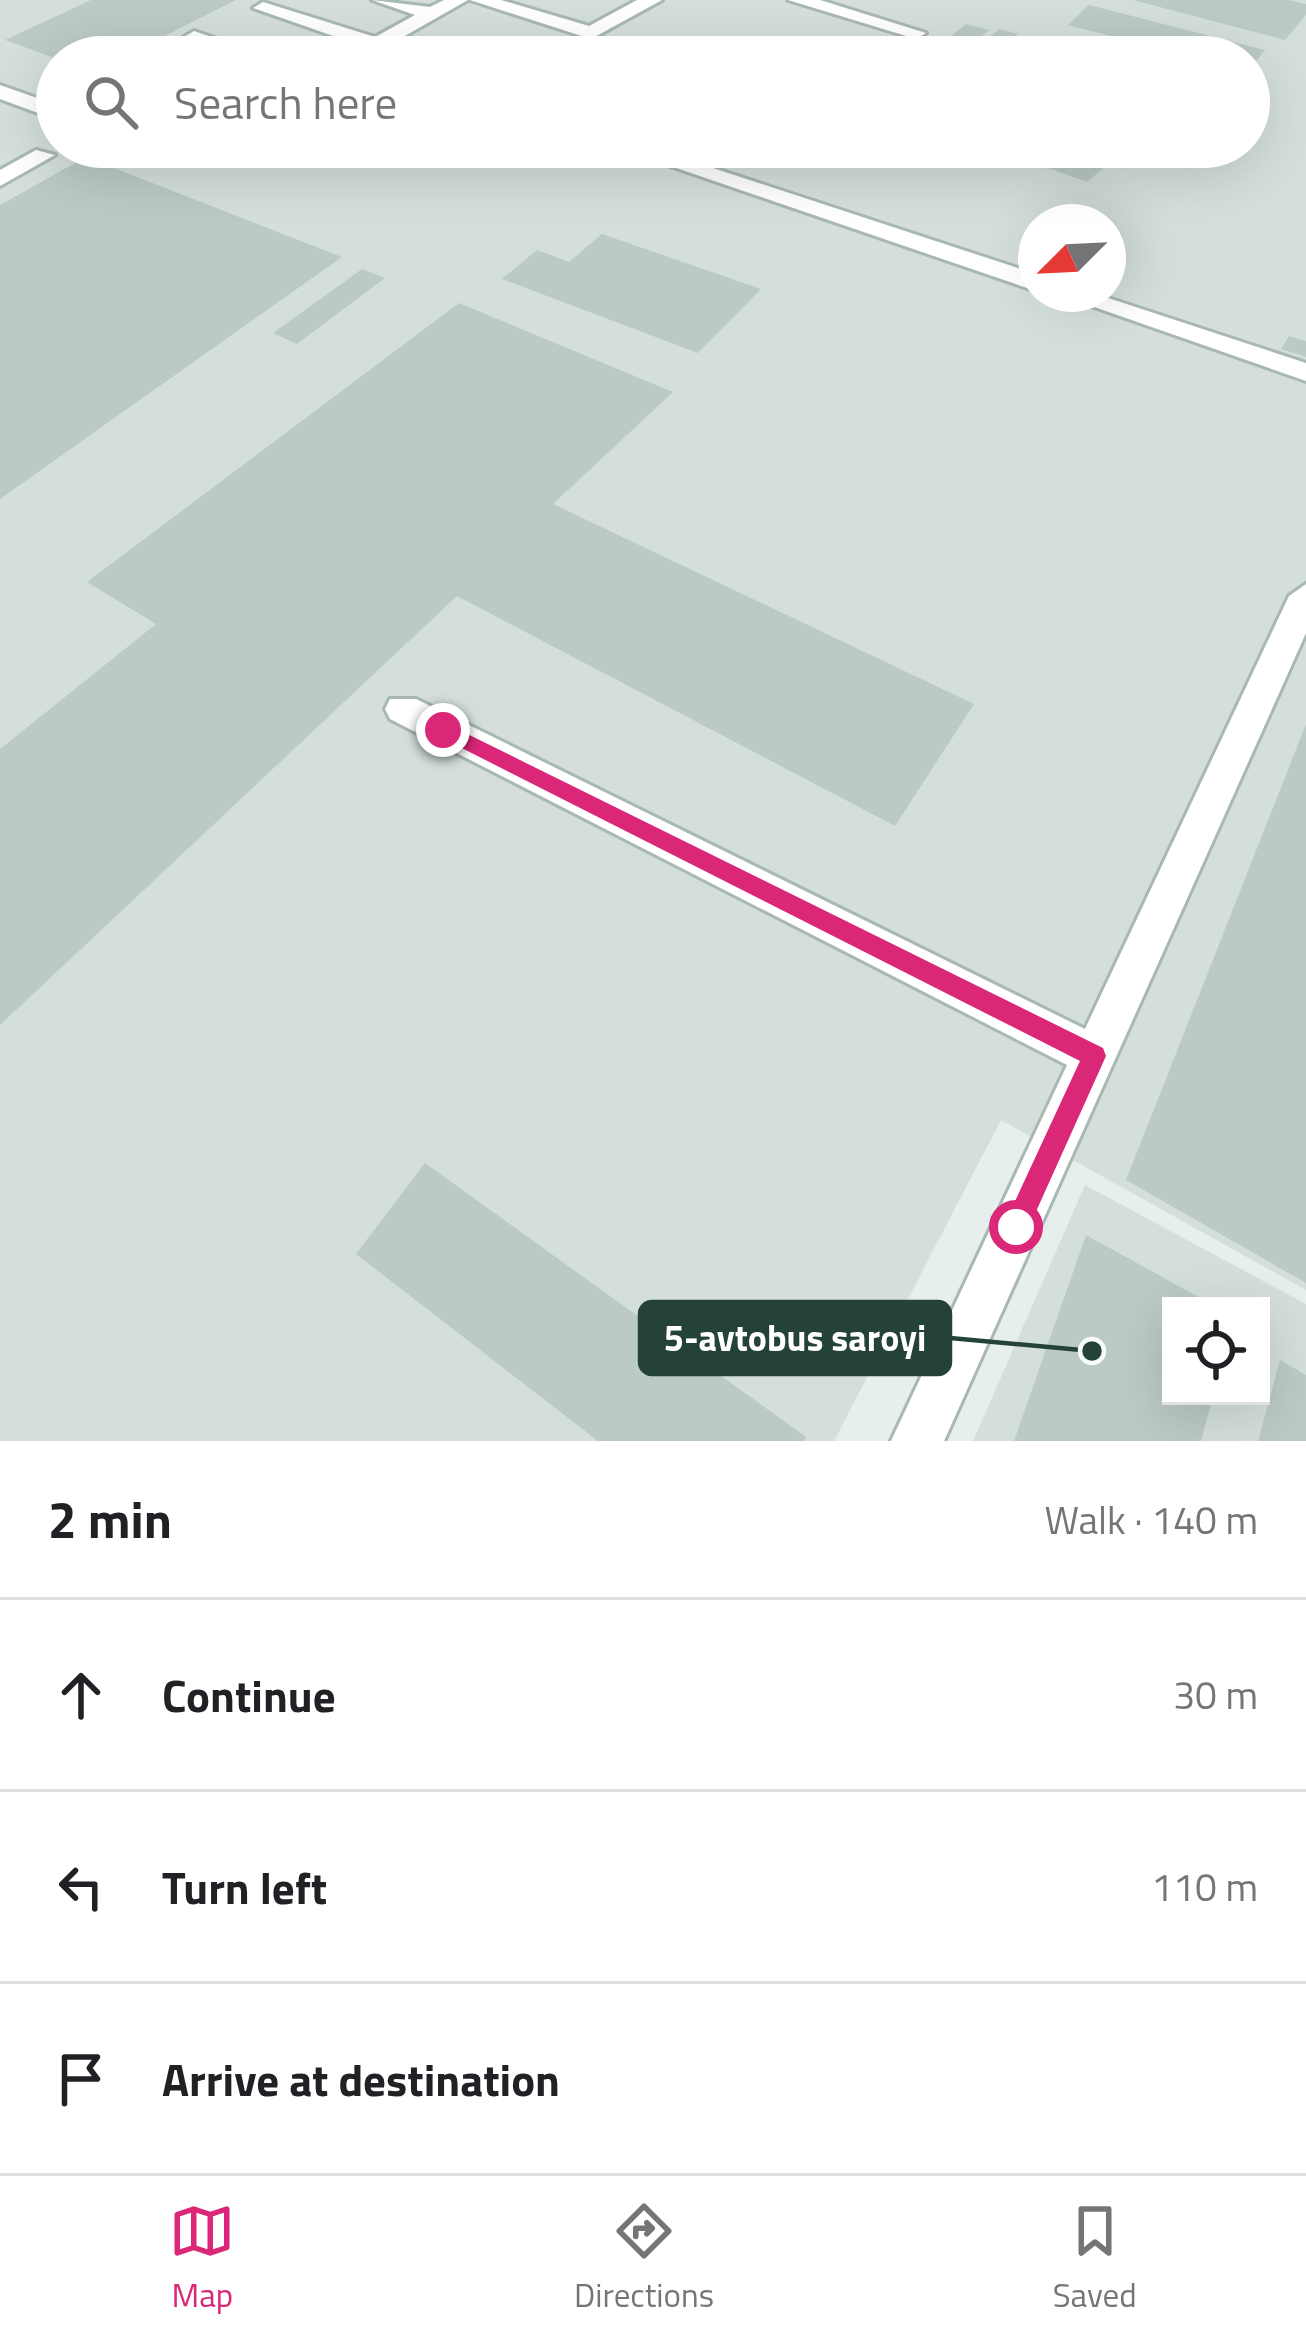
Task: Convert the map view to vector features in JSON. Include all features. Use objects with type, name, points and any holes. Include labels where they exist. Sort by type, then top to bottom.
[{"type":"street","points":[[382,0],[432,14]]},
{"type":"street","points":[[391,36],[458,0]]},
{"type":"street","points":[[480,0],[591,33],[652,0]]},
{"type":"street","points":[[798,0],[916,33]]},
{"type":"street","points":[[263,8],[351,36]]},
{"type":"street","points":[[0,91],[36,105]]},
{"type":"street","points":[[0,179],[36,159]]},
{"type":"street","points":[[689,168],[1018,277]]},
{"type":"street","points":[[1124,312],[1306,372]]},
{"type":"street","points":[[917,1441],[1306,596]]},
{"type":"street","points":[[403,709],[1094,1056]]},
{"type":"shaded area","points":[[0,0],[1306,0],[1306,1290],[1001,1120],[834,1441],[0,1441]]},
{"type":"shaded area","points":[[1085,1185],[1306,1304],[1306,1441],[973,1441]]},
{"type":"building","points":[[91,0],[236,0],[165,36],[36,36],[36,51],[5,40]]},
{"type":"building","points":[[1133,0],[1289,0],[1306,4],[1306,15],[1285,40]]},
{"type":"building","points":[[1089,5],[1210,36],[1111,36],[1068,25]]},
{"type":"building","points":[[966,24],[989,30],[982,36],[951,36]]},
{"type":"building","points":[[999,29],[1018,34],[1016,36],[991,36]]},
{"type":"building","points":[[66,168],[114,168],[342,257],[0,499],[0,205]]},
{"type":"building","points":[[1048,168],[1104,168],[1087,182]]},
{"type":"building","points":[[602,234],[761,289],[698,353],[502,279],[537,250],[569,262]]},
{"type":"building","points":[[362,269],[385,278],[297,344],[273,333]]},
{"type":"building","points":[[459,303],[673,392],[553,504],[974,704],[895,826],[457,596],[0,1025],[0,749],[156,624],[87,582]]},
{"type":"building","points":[[1289,336],[1306,341],[1306,357],[1281,349]]},
{"type":"building","points":[[1306,724],[1306,1283],[1126,1180]]},
{"type":"building","points":[[425,1163],[806,1437],[804,1441],[598,1441],[356,1254]]},
{"type":"building","points":[[1086,1235],[1199,1297],[1162,1297],[1162,1405],[1211,1405],[1201,1441],[1014,1441]]},
{"type":"building","points":[[1280,1360],[1306,1375],[1306,1441],[1258,1441]]},
{"type":"place","name":"5-avtobus saroyi","points":[[1092,1351]]},
{"type":"route","points":[[443,730],[1094,1056],[1016,1227]]}]
